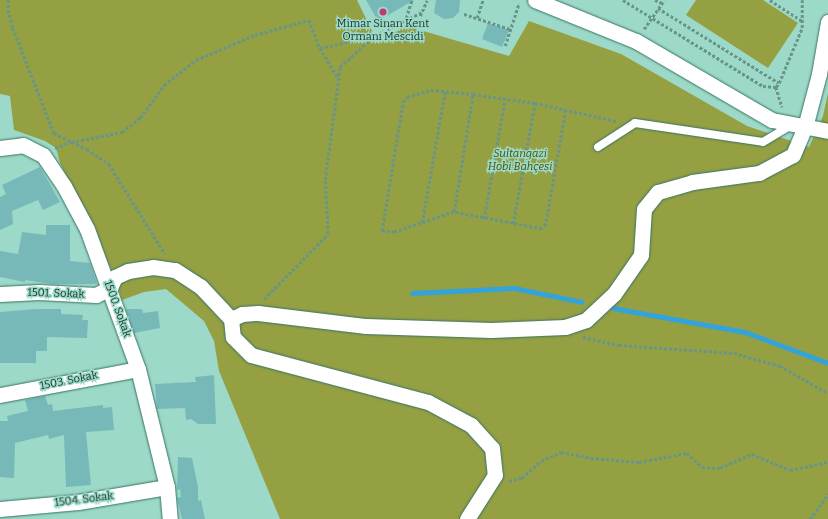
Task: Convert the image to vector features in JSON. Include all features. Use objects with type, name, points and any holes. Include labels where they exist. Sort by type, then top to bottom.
[{"type":"street","points":[[535,0],[636,41],[772,120],[828,131]]},
{"type":"street","points":[[230,320],[242,314],[258,314],[366,326],[490,330],[565,327],[586,320],[606,302],[630,275],[641,255],[644,209],[658,192],[692,182],[759,173],[777,165],[793,155],[798,126],[819,74],[828,22]]},
{"type":"street","name":"1500. Sokak","points":[[0,148],[23,144],[42,154],[64,186],[87,229],[110,288],[138,368],[167,487],[170,519]]},
{"type":"street","points":[[110,288],[115,277],[128,271],[153,266],[175,270],[200,286],[230,320],[233,337],[251,355],[428,402],[471,425],[492,448],[495,475],[467,519]]},
{"type":"street","name":"1501. Sokak","points":[[0,294],[39,292],[96,295],[110,288]]},
{"type":"street","name":"1503. Sokak","points":[[0,395],[138,368]]},
{"type":"street","name":"1504. Sokak","points":[[0,509],[78,502],[167,487]]},
{"type":"lane","points":[[598,147],[635,123],[763,142],[798,126]]},
{"type":"path","points":[[9,0],[8,10],[25,59],[54,133],[87,148],[109,164],[175,270]]},
{"type":"path","points":[[406,18],[412,0]]},
{"type":"path","points":[[420,16],[427,0]]},
{"type":"path","points":[[477,18],[482,0]]},
{"type":"path","points":[[505,46],[520,0]]},
{"type":"path","points":[[623,0],[763,86],[776,87],[802,28],[802,0]]},
{"type":"path","points":[[636,41],[663,1],[656,0]]},
{"type":"path","points":[[770,0],[802,21]]},
{"type":"path","points":[[658,8],[779,83]]},
{"type":"path","points":[[258,314],[265,294],[328,234],[325,180],[340,67],[374,36],[406,18],[422,12]]},
{"type":"path","points":[[464,14],[510,29]]},
{"type":"path","points":[[71,142],[122,132],[140,118],[164,84],[196,60],[255,35],[309,20],[320,48],[338,79]]},
{"type":"path","points":[[320,48],[374,36]]},
{"type":"path","points":[[422,223],[445,91]]},
{"type":"path","points":[[566,110],[546,224],[542,229],[454,212],[395,232],[382,231],[402,102],[407,97],[418,92],[445,91],[473,94],[535,103],[635,123]]},
{"type":"path","points":[[454,212],[473,94]]},
{"type":"path","points":[[484,219],[505,99]]},
{"type":"path","points":[[514,224],[535,103]]},
{"type":"path","points":[[565,327],[581,337],[619,345],[734,353],[780,366],[828,393]]},
{"type":"path","points":[[495,475],[508,481],[522,478],[541,461],[562,452],[591,458],[639,462],[687,453],[702,467],[720,468],[752,454],[790,470],[828,462]]},
{"type":"path","points":[[810,519],[828,494]]},
{"type":"green space","name":"Sultangazi Hobi Bahçesi","points":[[0,0],[357,0],[378,43],[406,26],[509,56],[529,21],[621,54],[747,126],[809,147],[823,116],[828,93],[828,519],[280,519],[219,371],[214,341],[204,321],[166,289],[144,292],[122,300],[115,277],[60,163],[56,148],[45,141],[14,130],[10,96],[0,94]]},
{"type":"green space","points":[[696,0],[763,0],[798,23],[768,68],[686,15]]},
{"type":"building","name":"Mimar Sinan Kent Ormanı Mescidi","points":[[366,0],[414,0],[378,21]]},
{"type":"building","points":[[436,0],[460,0],[459,12],[453,18],[444,19],[434,13]]},
{"type":"building","points":[[488,23],[509,30],[502,47],[482,39]]},
{"type":"building","points":[[40,167],[60,202],[43,210],[38,200],[12,211],[13,224],[0,230],[0,197],[6,194],[2,185]]},
{"type":"building","points":[[46,225],[70,225],[70,261],[90,263],[97,284],[53,284],[25,280],[25,282],[0,277],[0,251],[18,254],[22,232],[46,235]]},
{"type":"building","points":[[36,309],[61,309],[61,314],[83,315],[82,320],[88,320],[87,338],[47,337],[47,351],[36,351],[36,363],[0,363],[0,312]]},
{"type":"building","points":[[126,309],[142,309],[143,313],[158,311],[160,328],[134,333]]},
{"type":"building","points":[[214,375],[216,424],[198,424],[191,419],[186,420],[185,408],[157,409],[155,384],[196,382],[195,377]]},
{"type":"building","points":[[45,396],[48,405],[52,404],[53,411],[103,405],[103,408],[112,407],[114,430],[86,432],[91,485],[66,487],[64,435],[49,439],[48,435],[15,443],[14,478],[0,477],[0,421],[8,421],[7,416],[28,411],[25,400]]},
{"type":"building","points":[[178,457],[192,458],[198,487],[198,501],[201,500],[205,519],[182,519],[177,498],[181,497],[180,489],[177,490]]},
{"type":"waterway","points":[[412,293],[514,288],[582,302]]},
{"type":"waterway","points":[[613,308],[745,332],[828,363]]},
{"type":"place","name":"Mimar Sinan Kent Ormanı Mescidi","points":[[383,12]]}]
